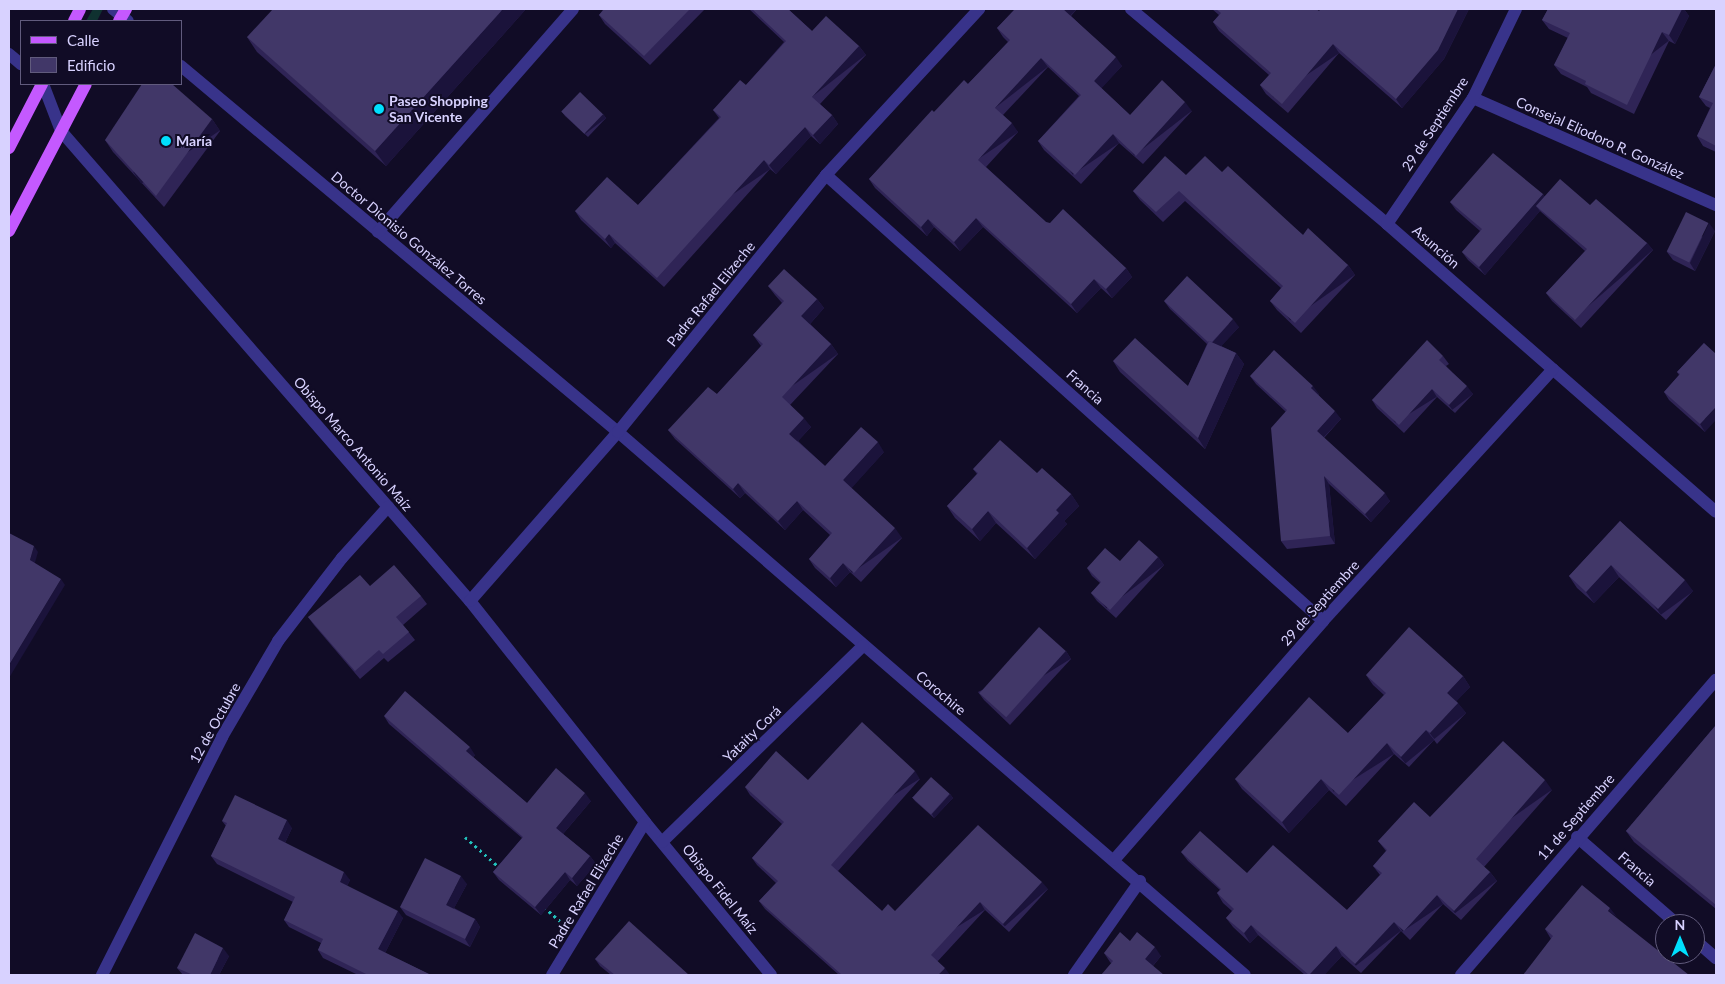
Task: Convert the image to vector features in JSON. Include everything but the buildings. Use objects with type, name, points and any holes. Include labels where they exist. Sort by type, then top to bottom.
[{"type":"main road","points":[[9,148],[42,85]]},
{"type":"main road","points":[[9,231],[85,85]]},
{"type":"street","points":[[378,232],[573,9]]},
{"type":"street","name":"Padre Rafael Elizeche","points":[[470,601],[618,432],[826,176],[979,9]]},
{"type":"street","name":"Asunción","points":[[1131,9],[1387,224],[1553,370],[1714,506]]},
{"type":"street","name":"29 de Septiembre","points":[[1387,224],[1473,98],[1516,9]]},
{"type":"street","points":[[9,54],[20,63]]},
{"type":"street","name":"Doctor Dionisio González Torres","points":[[182,67],[618,432]]},
{"type":"street","name":"Obispo Marco Antonio Maíz","points":[[43,85],[61,131],[470,601],[645,822]]},
{"type":"street","name":"Consejal Eliodoro R. González","points":[[1473,98],[1716,206]]},
{"type":"street","name":"Francia","points":[[826,176],[1323,621]]},
{"type":"street","name":"29 de Septiembre","points":[[1114,860],[1323,621],[1553,370]]},
{"type":"street","name":"Corochire","points":[[618,432],[863,646],[1140,881],[1246,975]]},
{"type":"street","name":"12 de Octubre","points":[[102,975],[222,737],[278,642],[342,558],[388,507]]},
{"type":"street","name":"Yataity Corá","points":[[662,842],[863,646]]},
{"type":"street","name":"11 de Septiembre","points":[[1461,975],[1577,837],[1716,680]]},
{"type":"street","name":"Padre Rafael Elizeche","points":[[552,975],[645,822]]},
{"type":"street","name":"Obispo Fidel Maíz","points":[[645,822],[771,975]]},
{"type":"street","name":"Francia","points":[[1577,837],[1666,914]]},
{"type":"street","points":[[1074,975],[1140,881]]},
{"type":"street","points":[[1705,949],[1716,958]]},
{"type":"path","points":[[465,837],[502,870]]},
{"type":"path","points":[[539,903],[576,936]]},
{"type":"green space","points":[[93,9],[103,9],[98,20],[87,20]]},
{"type":"place","name":"Paseo Shopping San Vicente","points":[[379,109]]},
{"type":"place","name":"María","points":[[166,141]]}]
